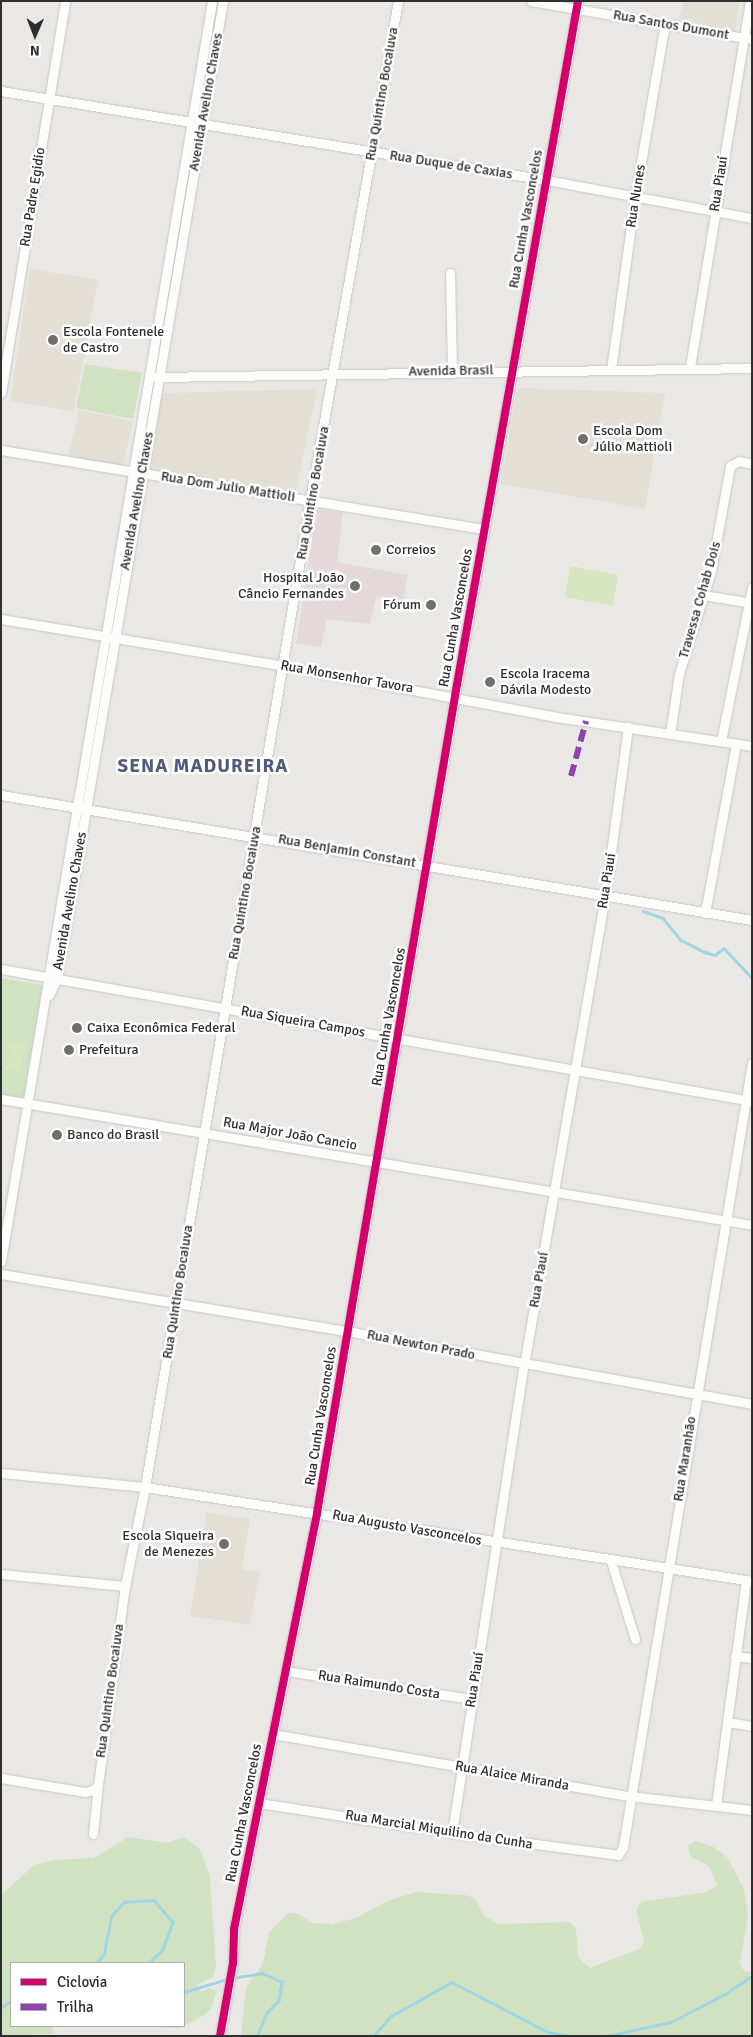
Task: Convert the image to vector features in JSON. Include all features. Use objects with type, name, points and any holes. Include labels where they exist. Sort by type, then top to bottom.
[{"type":"street","name":"Rua Padre Egidio","points":[[1,393],[65,1]]},
{"type":"street","name":"Avenida Avelino Chaves","points":[[109,638],[142,474],[154,377],[197,122],[212,1]]},
{"type":"street","name":"Avenida Avelino Chaves","points":[[197,122],[223,1]]},
{"type":"street","name":"Rua Quintino Bocaiuva","points":[[93,1834],[96,1788],[125,1586],[145,1487],[224,1007],[256,835],[310,500],[334,373],[398,1]]},
{"type":"street","name":"Rua Santos Dumont","points":[[531,1],[578,5],[748,38]]},
{"type":"street","name":"Rua Piauí","points":[[690,367],[715,212],[748,38],[750,1]]},
{"type":"street","name":"Rua Cunha Vasconcelos","points":[[220,2036],[233,1963],[234,1929],[317,1513],[376,1163],[399,1039],[455,696],[578,5]]},
{"type":"street","name":"Rua Nunes","points":[[611,370],[635,197],[665,23]]},
{"type":"street","name":"Rua Duque de Caxias","points":[[1,91],[49,97],[546,180],[752,218]]},
{"type":"street","points":[[450,273],[452,371]]},
{"type":"street","name":"Avenida Brasil","points":[[154,377],[611,370],[690,367],[752,368]]},
{"type":"street","name":"Avenida Avelino Chaves","points":[[1,1261],[82,806],[109,638],[132,473],[154,377]]},
{"type":"street","name":"Rua Dom Julio Mattioli","points":[[1,450],[132,473],[484,529]]},
{"type":"street","name":"Travessa Cohab Dois","points":[[670,734],[679,674],[703,595],[730,466],[739,461],[752,464]]},
{"type":"street","points":[[721,741],[752,587]]},
{"type":"street","points":[[703,595],[750,603]]},
{"type":"street","name":"Rua Monsenhor Tavora","points":[[1,619],[284,666],[628,727],[752,746]]},
{"type":"street","name":"Rua Piauí","points":[[452,1833],[524,1365],[573,1069],[605,897],[628,727]]},
{"type":"street","points":[[706,913],[736,744]]},
{"type":"street","name":"Rua Benjamin Constant","points":[[1,795],[82,806],[427,864],[605,897],[752,920]]},
{"type":"street","name":"Rua Siqueira Campos","points":[[1,969],[748,1100]]},
{"type":"street","name":"Rua Maranhão","points":[[618,1855],[622,1848],[696,1393],[725,1221],[748,1100],[752,1063]]},
{"type":"street","name":"Rua Major João Cancio","points":[[1,1098],[376,1163],[752,1225]]},
{"type":"street","name":"Rua Newton Prado","points":[[1,1274],[347,1331],[524,1365],[752,1404]]},
{"type":"street","name":"Rua Augusto Vasconcelos","points":[[1,1473],[145,1487],[317,1513],[496,1544],[749,1580]]},
{"type":"street","points":[[611,1561],[635,1638]]},
{"type":"street","points":[[1,1574],[125,1586]]},
{"type":"street","points":[[716,1805],[735,1656],[749,1580]]},
{"type":"street","points":[[735,1656],[752,1658]]},
{"type":"street","name":"Rua Raimundo Costa","points":[[286,1671],[472,1699]]},
{"type":"street","points":[[728,1722],[752,1726]]},
{"type":"street","name":"Rua Alaice Miranda","points":[[273,1734],[629,1796],[752,1810]]},
{"type":"street","points":[[1,1778],[84,1792],[96,1788]]},
{"type":"street","name":"Rua Marcial Miquilino da Cunha","points":[[260,1803],[452,1833],[618,1855]]},
{"type":"shaded area","points":[[684,1],[740,1],[735,31],[678,23]]},
{"type":"shaded area","name":"Escola Fontenele de Castro","points":[[30,269],[98,280],[74,411],[10,401]]},
{"type":"shaded area","name":"Escola Dom Júlio Mattioli","points":[[517,388],[665,393],[645,509],[501,484]]},
{"type":"shaded area","points":[[317,389],[295,495],[148,468],[162,393]]},
{"type":"shaded area","points":[[79,410],[133,421],[123,466],[68,457]]},
{"type":"shaded area","name":"Hospital João Câncio Fernandes","points":[[317,509],[343,513],[337,562],[408,575],[403,601],[376,597],[370,624],[327,619],[321,647],[296,643]]},
{"type":"shaded area","name":"Escola Siqueira de Menezes","points":[[207,1512],[250,1519],[242,1569],[260,1573],[250,1625],[190,1616]]},
{"type":"green space","points":[[85,364],[142,373],[133,419],[76,408]]},
{"type":"green space","points":[[570,566],[618,575],[613,606],[565,597]]},
{"type":"green space","points":[[1,978],[43,985],[24,1098],[1,1094]]},
{"type":"green space","points":[[10,1043],[25,1046],[20,1072],[5,1070]]},
{"type":"green space","points":[[128,1837],[167,1843],[184,1837],[199,1848],[210,1875],[216,1967],[213,1977],[197,1985],[201,1992],[209,1988],[217,1991],[211,2009],[185,2025],[185,1962],[10,1962],[10,2027],[52,2027],[53,2034],[1,2036],[1,1895],[34,1865],[54,1860],[94,1858]]},
{"type":"green space","points":[[695,1841],[712,1846],[727,1857],[744,1889],[748,1916],[740,1963],[744,1971],[752,1972],[752,2036],[241,2036],[246,1987],[263,1964],[269,1933],[288,1913],[298,1914],[313,1923],[333,1924],[356,1918],[387,1901],[416,1892],[465,1895],[475,1898],[483,1915],[499,1924],[569,1922],[576,1928],[578,1957],[590,1968],[639,1949],[644,1941],[636,1910],[641,1902],[707,1892],[717,1885],[709,1866],[690,1856],[688,1846]]},
{"type":"waterway","points":[[643,911],[663,918],[681,940],[705,952],[715,955],[724,948],[752,978]]},
{"type":"waterway","points":[[98,1962],[104,1953],[111,1916],[124,1902],[154,1900],[173,1922],[163,1950],[150,1962]]},
{"type":"waterway","points":[[232,1978],[262,1973],[282,1982],[279,2001],[267,2013],[257,2036]]},
{"type":"waterway","points":[[606,2036],[671,2022],[725,1994],[752,1976]]},
{"type":"waterway","points":[[185,1992],[227,1979]]},
{"type":"waterway","points":[[373,2036],[391,2016],[452,1982],[548,2032],[571,2036]]},
{"type":"waterway","points":[[1,2007],[10,2002]]},
{"type":"marked path","points":[[571,776],[586,721]]},
{"type":"cycle path","points":[[220,2036],[233,1963],[234,1929],[317,1513],[455,696],[578,1]]},
{"type":"place","name":"Escola Fontenele de Castro","points":[[53,340]]},
{"type":"place","name":"Escola Dom Júlio Mattioli","points":[[583,439]]},
{"type":"place","name":"Correios","points":[[376,550]]},
{"type":"place","name":"Hospital João Câncio Fernandes","points":[[355,586]]},
{"type":"place","name":"Fórum","points":[[431,605]]},
{"type":"place","name":"Escola Iracema Dávila Modesto","points":[[490,682]]},
{"type":"place","name":"Caixa Econômica Federal","points":[[77,1028]]},
{"type":"place","name":"Prefeitura","points":[[69,1050]]},
{"type":"place","name":"Banco do Brasil","points":[[57,1135]]},
{"type":"place","name":"Escola Siqueira de Menezes","points":[[224,1544]]},
{"type":"district","name":"SENA MADUREIRA","points":[[203,767]]}]
